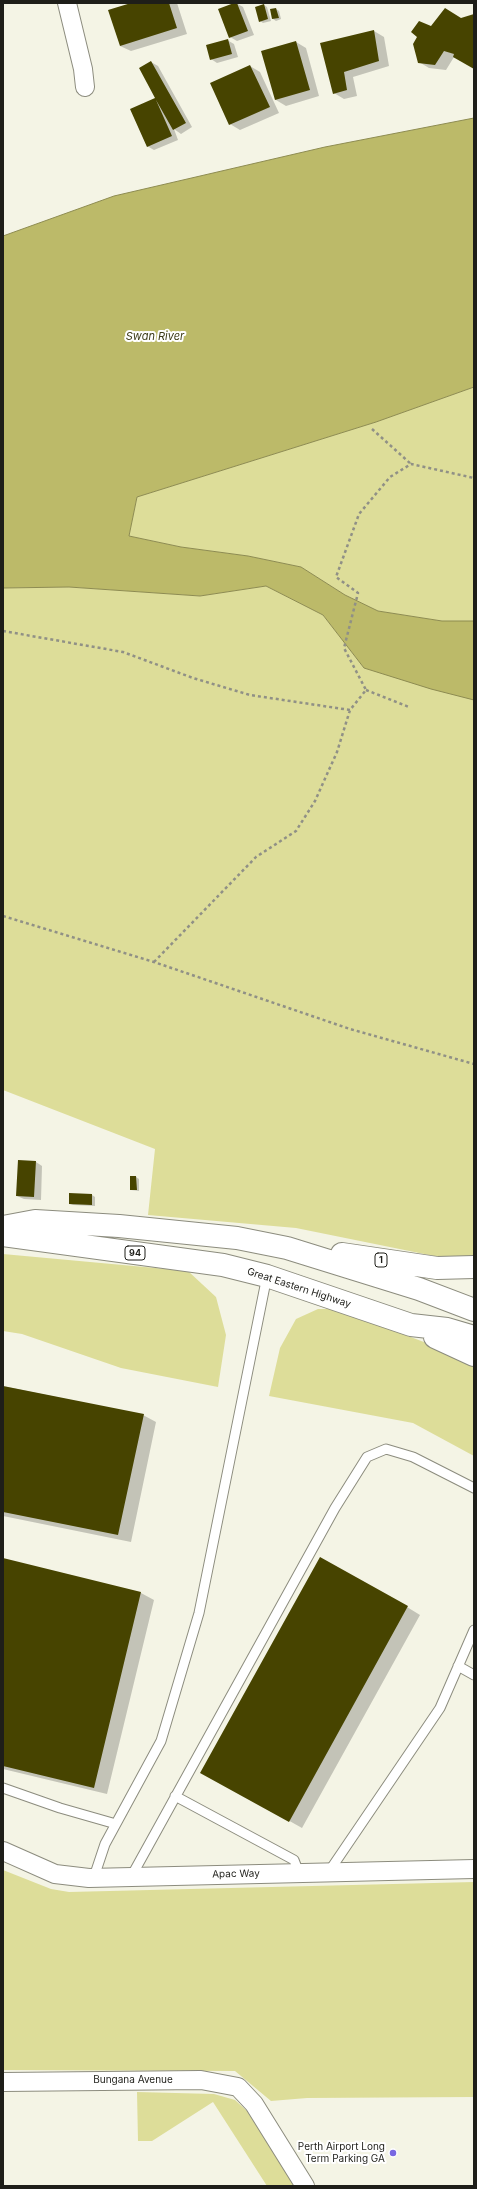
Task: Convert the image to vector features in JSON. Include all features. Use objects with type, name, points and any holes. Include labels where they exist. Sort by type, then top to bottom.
[{"type":"highway","points":[[3,1227],[35,1221],[119,1226],[237,1238],[287,1248],[419,1289],[474,1310]]},
{"type":"highway","name":"Great Eastern Highway","points":[[3,1235],[223,1265],[267,1276],[411,1325],[447,1329],[474,1337]]},
{"type":"highway","name":"1","points":[[287,1248],[437,1268],[474,1266]]},
{"type":"highway","name":"94","points":[[411,1325],[474,1355]]},
{"type":"street","points":[[67,3],[83,69],[85,88]]},
{"type":"street","name":"Apac Way","points":[[3,1851],[55,1874],[94,1877],[474,1869]]},
{"type":"street","name":"Bungana Avenue","points":[[3,2082],[201,2080],[238,2087],[254,2104],[305,2186]]},
{"type":"lane","points":[[94,1877],[105,1844],[161,1741],[199,1613],[267,1276]]},
{"type":"lane","points":[[131,1877],[335,1508],[368,1457],[386,1449],[413,1458],[474,1488]]},
{"type":"lane","points":[[328,1872],[440,1708],[474,1630]]},
{"type":"lane","points":[[458,1666],[474,1675]]},
{"type":"lane","points":[[3,1788],[60,1808],[116,1824]]},
{"type":"lane","points":[[175,1796],[294,1860],[299,1873]]},
{"type":"path","points":[[372,429],[411,464],[474,478]]},
{"type":"path","points":[[409,707],[366,690],[344,648],[358,593],[336,577],[359,514],[390,477],[411,464]]},
{"type":"path","points":[[3,631],[123,652],[193,678],[250,695],[350,710]]},
{"type":"path","points":[[154,962],[256,857],[296,831],[315,801],[337,752],[350,710],[366,690]]},
{"type":"path","points":[[3,916],[154,962],[350,1029],[474,1064]]},
{"type":"green space","points":[[474,387],[474,621],[442,621],[378,611],[345,595],[301,567],[248,556],[181,547],[129,536],[137,497],[376,422]]},
{"type":"green space","points":[[266,586],[323,615],[364,668],[474,699],[474,1257],[444,1258],[296,1228],[148,1215],[155,1149],[3,1090],[3,588],[69,587],[200,596]]},
{"type":"green space","points":[[3,1254],[188,1271],[216,1297],[226,1335],[218,1387],[121,1368],[22,1334],[3,1331]]},
{"type":"green space","points":[[318,1309],[337,1309],[458,1355],[474,1363],[474,1456],[413,1423],[269,1396],[280,1348],[296,1319]]},
{"type":"green space","points":[[3,1870],[51,1889],[69,1892],[474,1882],[474,2097],[307,2098],[271,2101],[235,2071],[3,2070]]},
{"type":"green space","points":[[137,2092],[214,2094],[235,2100],[247,2111],[295,2186],[267,2186],[213,2102],[152,2141],[138,2141]]},
{"type":"water","name":"Swan River","points":[[474,118],[474,387],[376,422],[137,497],[129,536],[181,547],[248,556],[301,567],[345,595],[378,611],[442,621],[474,621],[474,700],[431,689],[364,668],[323,615],[266,586],[200,596],[69,587],[3,588],[3,236],[114,196],[325,147]]},
{"type":"building","points":[[131,3],[169,3],[177,28],[120,46],[108,10]]},
{"type":"building","points":[[237,3],[248,31],[229,38],[218,9]]},
{"type":"building","points":[[264,4],[268,19],[259,22],[255,7]]},
{"type":"building","points":[[276,8],[279,18],[272,19],[270,9]]},
{"type":"building","points":[[445,8],[461,18],[474,14],[474,69],[453,57],[454,54],[444,51],[435,65],[418,63],[413,44],[417,37],[411,32],[419,21],[431,26]]},
{"type":"building","points":[[374,30],[379,61],[344,72],[347,90],[333,94],[320,43]]},
{"type":"building","points":[[228,39],[232,54],[210,60],[206,45]]},
{"type":"building","points":[[296,41],[310,90],[275,100],[261,51]]},
{"type":"building","points":[[151,61],[186,123],[173,130],[156,100],[172,136],[147,147],[130,109],[155,98],[139,68]]},
{"type":"building","points":[[250,65],[270,107],[229,125],[210,83]]},
{"type":"building","points":[[18,1160],[36,1161],[34,1197],[16,1196]]},
{"type":"building","points":[[130,1176],[136,1176],[137,1190],[130,1190]]},
{"type":"building","points":[[69,1193],[92,1194],[92,1205],[69,1204]]},
{"type":"building","points":[[3,1386],[144,1414],[118,1535],[3,1512]]},
{"type":"building","points":[[320,1557],[408,1606],[289,1822],[200,1773]]},
{"type":"building","points":[[3,1558],[141,1592],[94,1788],[3,1766]]},
{"type":"place","name":"Perth Airport Long Term Parking GA","points":[[393,2153]]}]
